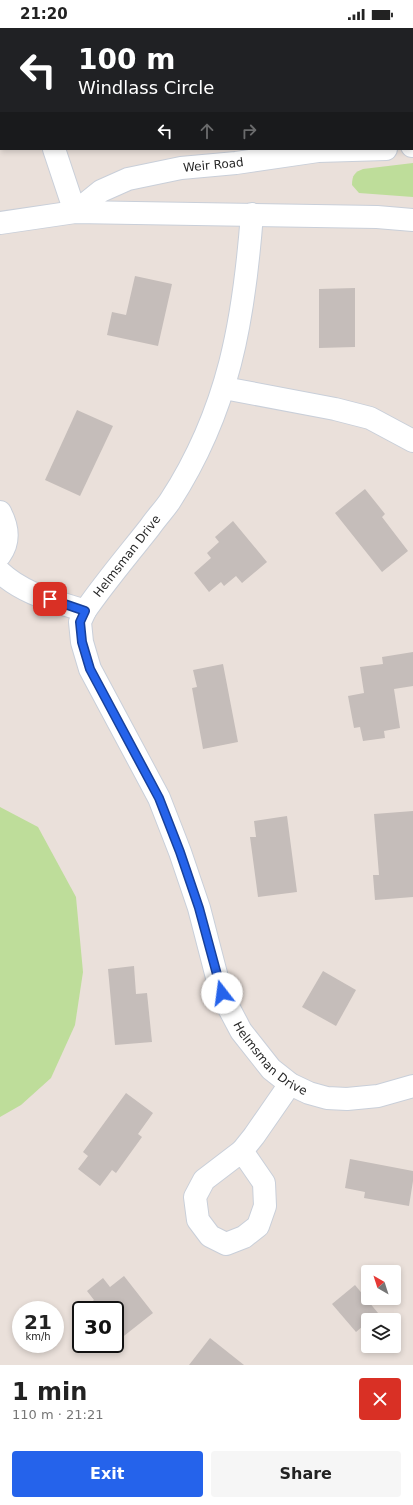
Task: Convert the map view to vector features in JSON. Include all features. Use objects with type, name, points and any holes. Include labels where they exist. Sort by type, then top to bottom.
[{"type":"street","points":[[54,150],[75,212]]},
{"type":"street","name":"Weir Road","points":[[75,212],[101,191],[128,179],[181,168],[236,163],[318,150]]},
{"type":"street","points":[[0,223],[75,212],[252,214],[377,217],[413,220]]},
{"type":"street","name":"Helmsman Drive","points":[[252,214],[242,305],[231,365],[213,420],[193,461],[169,501],[85,611],[80,622],[82,642],[90,669],[159,798],[180,852],[199,908],[222,993],[241,1031],[271,1069],[290,1084],[309,1093],[327,1098],[347,1099],[378,1096],[413,1086]]},
{"type":"street","points":[[224,388],[335,409],[370,418],[413,441]]},
{"type":"street","points":[[0,512],[5,522],[7,538],[0,555]]},
{"type":"street","points":[[0,572],[10,582],[24,590],[85,611]]},
{"type":"street","points":[[242,1151],[290,1084]]},
{"type":"green space","points":[[413,163],[413,197],[359,193],[352,185],[354,174],[363,169]]},
{"type":"green space","points":[[0,807],[38,827],[76,897],[83,972],[75,1025],[51,1078],[21,1105],[0,1117]]},
{"type":"building","points":[[135,276],[172,284],[158,346],[107,335],[112,312],[126,315]]},
{"type":"building","points":[[355,288],[355,347],[319,348],[319,289]]},
{"type":"building","points":[[77,410],[113,426],[80,496],[45,480]]},
{"type":"building","points":[[365,489],[385,514],[382,517],[408,551],[382,572],[335,513]]},
{"type":"building","points":[[233,521],[267,562],[242,583],[236,576],[224,586],[221,582],[209,592],[194,573],[211,558],[207,553],[219,542],[215,537]]},
{"type":"building","points":[[413,652],[413,686],[394,689],[400,728],[384,731],[385,738],[363,741],[360,727],[354,728],[348,696],[364,693],[360,667],[383,664],[382,657]]},
{"type":"building","points":[[223,664],[238,742],[203,749],[192,688],[197,687],[193,670]]},
{"type":"building","points":[[413,811],[413,897],[375,900],[373,875],[379,875],[374,814]]},
{"type":"building","points":[[287,816],[297,892],[258,897],[250,837],[256,837],[254,821]]},
{"type":"building","points":[[134,966],[136,994],[147,993],[152,1042],[115,1045],[108,969]]},
{"type":"building","points":[[323,971],[356,990],[336,1026],[302,1007]]},
{"type":"building","points":[[126,1093],[153,1113],[138,1134],[142,1137],[116,1173],[112,1170],[100,1186],[78,1169],[88,1156],[83,1152]]},
{"type":"building","points":[[350,1159],[413,1171],[409,1206],[364,1198],[365,1192],[345,1188]]},
{"type":"building","points":[[124,1276],[153,1313],[124,1336],[124,1301],[93,1301],[94,1300],[87,1291],[103,1278],[110,1287]]},
{"type":"building","points":[[355,1285],[361,1292],[361,1305],[371,1305],[378,1313],[361,1313],[361,1328],[356,1332],[332,1304]]},
{"type":"building","points":[[210,1338],[244,1365],[189,1365]]},
{"type":"route","points":[[50,599],[85,611],[80,622],[82,642],[90,669],[159,798],[180,852],[199,908],[222,993]]}]
